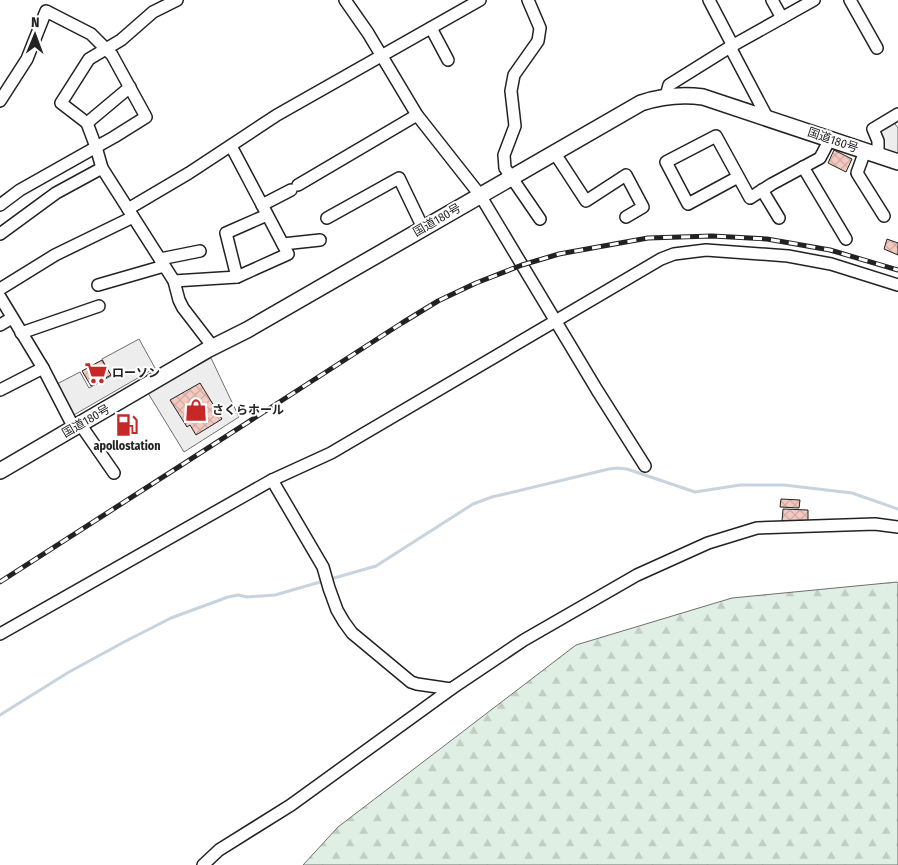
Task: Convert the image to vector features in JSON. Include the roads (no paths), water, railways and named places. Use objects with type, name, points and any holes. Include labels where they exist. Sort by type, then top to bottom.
[{"type":"highway","name":"国道180号","points":[[0,471],[641,103],[666,96],[691,95],[898,162]]},
{"type":"street","points":[[150,0],[153,12]]},
{"type":"street","points":[[177,0],[153,12],[121,40],[89,59],[61,103],[87,123],[102,168],[174,280],[178,300],[213,347]]},
{"type":"street","points":[[345,0],[368,33],[417,115],[480,195],[645,466]]},
{"type":"street","points":[[528,0],[540,28],[538,41],[514,76],[511,91],[514,126],[504,155],[505,168],[540,220]]},
{"type":"street","points":[[709,0],[768,119]]},
{"type":"street","points":[[772,0],[782,18]]},
{"type":"street","points":[[666,96],[669,85],[732,46],[813,0]]},
{"type":"street","points":[[850,0],[877,48]]},
{"type":"street","points":[[0,289],[130,213],[278,115],[472,2]]},
{"type":"street","points":[[0,100],[27,60],[46,11],[91,34],[112,55],[146,116],[20,190],[0,205]]},
{"type":"street","points":[[430,28],[448,60]]},
{"type":"street","points":[[87,123],[130,87]]},
{"type":"street","points":[[884,216],[857,173],[878,141],[872,129],[898,114]]},
{"type":"street","points":[[237,277],[226,233],[264,210],[294,188],[417,115]]},
{"type":"street","points":[[738,176],[688,204],[666,162],[716,136],[738,176],[750,198],[820,158],[830,139]]},
{"type":"street","points":[[174,280],[237,277],[288,254],[231,146]]},
{"type":"street","points":[[554,152],[586,201],[626,175],[644,207],[626,217]]},
{"type":"street","points":[[803,167],[846,239]]},
{"type":"street","points":[[0,234],[56,193],[102,168]]},
{"type":"street","points":[[327,218],[399,178],[423,228]]},
{"type":"street","points":[[762,190],[779,218]]},
{"type":"street","points":[[283,244],[320,240]]},
{"type":"street","points":[[98,285],[162,262],[200,251]]},
{"type":"street","points":[[0,634],[272,480],[331,454],[660,259],[690,251],[726,251],[788,256],[831,264],[898,284]]},
{"type":"street","points":[[0,297],[77,426],[114,473]]},
{"type":"street","points":[[21,333],[99,306]]},
{"type":"street","points":[[0,325],[12,318]]},
{"type":"street","points":[[0,390],[43,368]]},
{"type":"street","points":[[272,480],[326,573],[337,610],[352,633],[411,682],[451,689]]},
{"type":"street","points":[[203,865],[219,850],[291,805],[451,689],[524,640],[606,591],[660,564],[708,543],[757,528],[875,524],[898,527]]},
{"type":"waterway","points":[[0,715],[69,672],[171,618],[228,597],[238,595],[247,597],[275,595],[376,566],[473,504],[492,497],[609,469],[627,469],[695,492],[740,485],[784,485],[852,493],[898,509]]},
{"type":"railway","points":[[0,582],[438,301],[476,283],[522,265],[559,254],[648,238],[712,236],[767,239],[830,250],[898,270]]},
{"type":"place","name":"ローソン","points":[[96,373]]},
{"type":"place","name":"さくらホール","points":[[196,410]]},
{"type":"place","name":"apollostation","points":[[127,425]]}]
